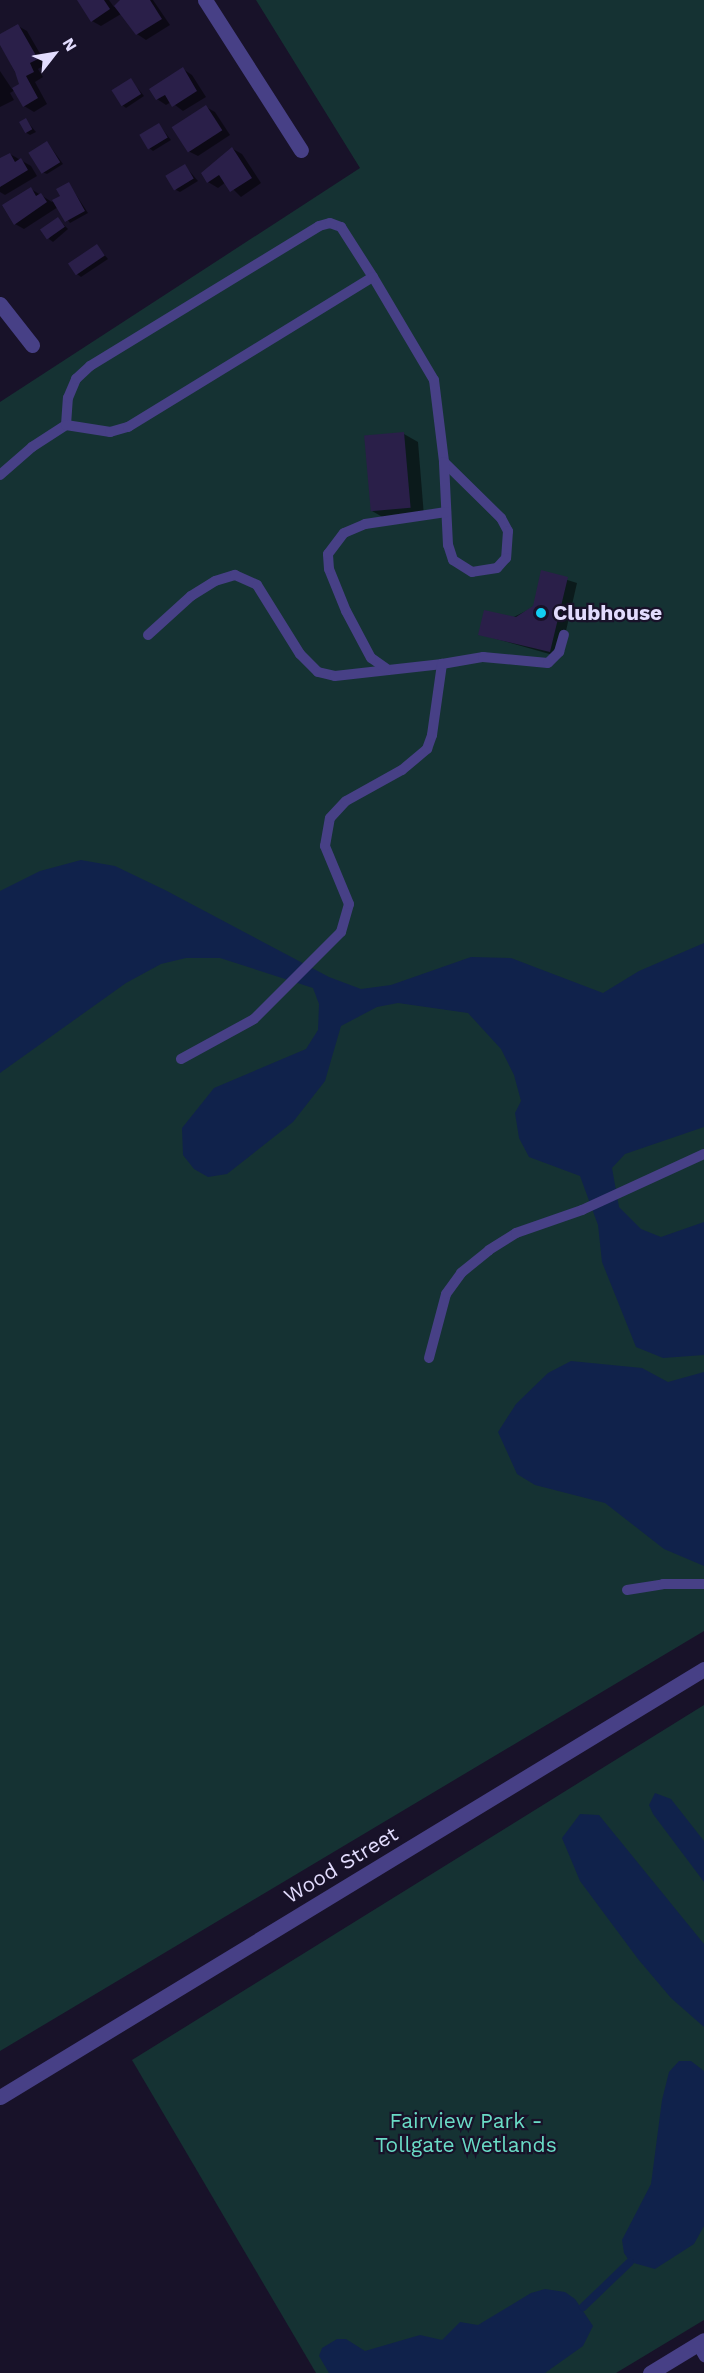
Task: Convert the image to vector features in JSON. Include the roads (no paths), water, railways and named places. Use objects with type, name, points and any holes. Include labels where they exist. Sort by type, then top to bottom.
[{"type":"street","points":[[205,0],[301,150]]},
{"type":"street","points":[[0,304],[32,345]]},
{"type":"street","name":"Wood Street","points":[[0,2097],[704,1669]]},
{"type":"street","points":[[650,2373],[702,2347]]},
{"type":"lane","points":[[66,425],[68,398],[76,379],[90,366],[319,226],[330,223],[341,227],[434,380],[444,462],[448,545],[453,560],[461,567],[484,572],[506,558],[508,531],[501,518],[444,462]]},
{"type":"lane","points":[[0,475],[32,447],[66,425],[110,432],[128,427],[373,277]]},
{"type":"lane","points":[[387,670],[371,658],[346,611],[329,569],[328,554],[344,533],[371,522],[446,512]]},
{"type":"lane","points":[[148,634],[191,596],[215,581],[235,575],[257,585],[300,654],[318,672],[335,676],[483,657],[548,663],[560,652],[564,635]]},
{"type":"lane","points":[[181,1059],[254,1019],[288,988],[341,932],[349,910],[348,896],[325,846],[330,818],[346,801],[402,770],[427,749],[432,735],[442,664]]},
{"type":"lane","points":[[429,1358],[442,1304],[461,1273],[511,1236],[582,1210],[704,1154]]},
{"type":"lane","points":[[627,1590],[663,1584],[704,1584]]},
{"type":"water","points":[[81,860],[115,866],[329,977],[361,989],[391,985],[471,957],[511,958],[603,993],[639,971],[704,943],[704,1127],[625,1154],[612,1168],[619,1207],[641,1229],[661,1237],[704,1222],[704,1355],[663,1358],[636,1347],[602,1262],[598,1225],[580,1176],[529,1157],[519,1138],[515,1113],[521,1101],[514,1075],[501,1049],[468,1013],[398,1003],[377,1007],[341,1026],[325,1081],[293,1122],[227,1174],[208,1177],[194,1169],[183,1155],[182,1128],[214,1088],[306,1049],[318,1030],[319,1004],[313,988],[220,958],[186,958],[161,964],[126,983],[0,1073],[0,891],[40,871]]},
{"type":"water","points":[[571,1361],[642,1368],[668,1382],[704,1372],[704,1566],[664,1549],[605,1503],[535,1485],[517,1474],[498,1432],[516,1404],[548,1373]]},
{"type":"water","points":[[655,1793],[671,1799],[704,1841],[704,1882],[653,1814],[649,1805]]},
{"type":"water","points":[[580,1814],[599,1815],[704,1944],[704,2027],[671,1998],[638,1959],[580,1881],[562,1838]]},
{"type":"water","points":[[679,2061],[691,2061],[704,2071],[704,2226],[694,2244],[655,2269],[630,2262],[624,2253],[622,2240],[651,2184],[662,2100],[669,2072]]},
{"type":"water","points":[[545,2289],[565,2292],[575,2299],[593,2326],[583,2346],[545,2373],[329,2373],[319,2356],[322,2348],[337,2339],[346,2339],[365,2351],[420,2335],[442,2340],[460,2322],[478,2325],[531,2293]]},
{"type":"waterway","points":[[583,2307],[630,2262]]},
{"type":"place","name":"Clubhouse","points":[[541,613]]},
{"type":"park label","name":"Fairview Park - Tollgate Wetlands","points":[[466,2133]]}]
